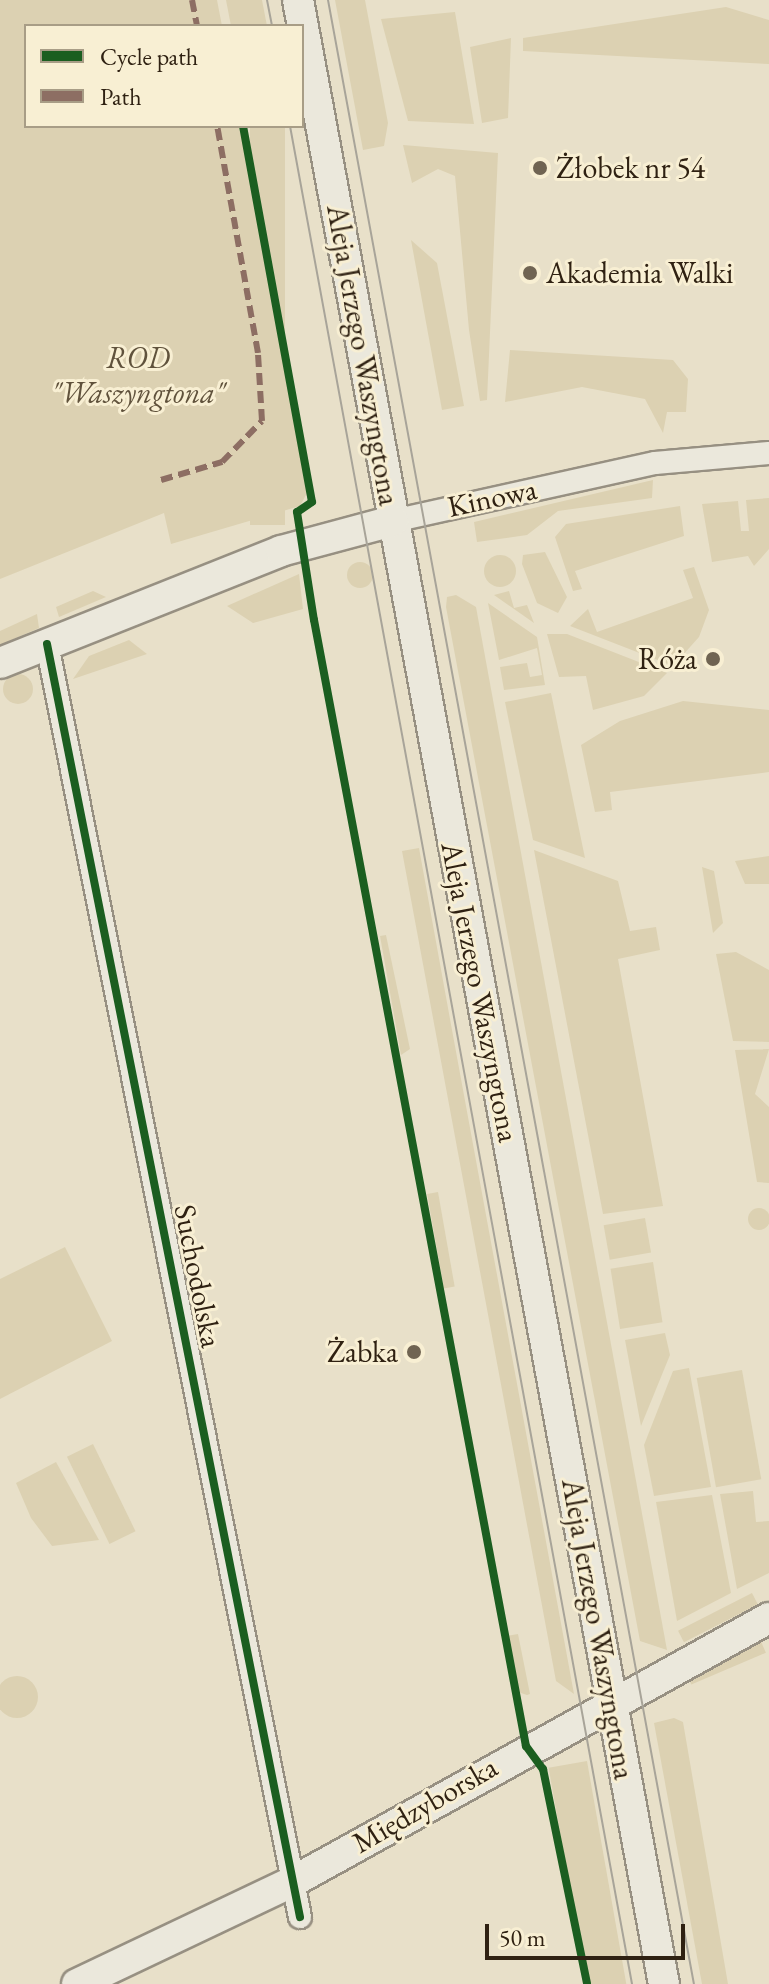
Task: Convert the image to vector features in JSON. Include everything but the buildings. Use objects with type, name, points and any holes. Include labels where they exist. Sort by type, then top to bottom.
[{"type":"main road","name":"Aleja Jerzego Waszyngtona","points":[[298,0],[302,24]]},
{"type":"main road","name":"Aleja Jerzego Waszyngtona","points":[[304,33],[664,1984]]},
{"type":"main road","name":"Kinowa","points":[[0,663],[281,551],[393,521]]},
{"type":"main road","name":"Międzyborska","points":[[77,1984],[292,1882],[611,1701],[769,1618]]},
{"type":"street","name":"Kinowa","points":[[393,521],[655,463],[769,453]]},
{"type":"street","name":"Suchodolska","points":[[47,644],[300,1917]]},
{"type":"green space","name":"ROD \"Waszyngtona\"","points":[[0,0],[217,0],[222,24],[24,24],[24,128],[240,128],[307,493],[300,506],[171,544],[164,513],[0,579]]},
{"type":"green space","points":[[226,0],[262,0],[267,24],[231,24]]},
{"type":"green space","points":[[335,0],[365,0],[388,123],[384,146],[363,150]]},
{"type":"green space","points":[[726,7],[769,20],[769,64],[523,51],[523,38]]},
{"type":"green space","points":[[455,12],[474,124],[408,121],[381,19]]},
{"type":"green space","points":[[511,38],[508,118],[482,123],[470,47]]},
{"type":"green space","points":[[250,128],[285,128],[285,525],[250,525]]},
{"type":"green space","points":[[403,145],[498,153],[487,400],[480,401],[469,330],[455,176],[438,169],[412,183]]},
{"type":"green space","points":[[411,240],[437,263],[464,406],[442,410]]},
{"type":"green space","points":[[510,350],[673,360],[688,379],[686,412],[667,412],[663,433],[645,399],[582,387],[505,402]]},
{"type":"green space","points":[[653,480],[652,498],[558,511],[527,535],[477,542],[474,522]]},
{"type":"green space","points":[[769,498],[769,549],[754,566],[748,556],[712,562],[702,504],[738,501],[741,531],[749,531],[746,500]]},
{"type":"green space","points":[[680,506],[684,536],[575,571],[582,589],[573,591],[555,537],[566,524]]},
{"type":"green space","points":[[545,552],[567,597],[558,613],[537,603],[522,564],[523,555]]},
{"type":"green space","points":[[500,555],[511,560],[516,571],[511,582],[500,587],[489,582],[484,571],[489,560]]},
{"type":"green space","points":[[360,562],[369,566],[373,575],[369,584],[360,588],[351,584],[347,575],[351,566]]},
{"type":"green space","points":[[694,567],[709,610],[699,637],[673,666],[570,626],[588,609],[597,632],[693,598],[683,570]]},
{"type":"green space","points":[[299,574],[303,609],[253,623],[227,606]]},
{"type":"green space","points":[[93,591],[106,597],[59,617],[56,607]]},
{"type":"green space","points":[[509,591],[514,608],[527,605],[534,623],[494,595]]},
{"type":"green space","points":[[456,595],[476,607],[667,1650],[640,1641],[446,607],[447,597]]},
{"type":"green space","points":[[488,603],[537,637],[545,685],[504,690],[500,667],[527,663],[530,677],[542,675],[537,648],[499,660]]},
{"type":"green space","points":[[37,614],[39,628],[0,645],[0,631]]},
{"type":"green space","points":[[547,634],[567,634],[667,673],[644,696],[593,710],[586,676],[559,677]]},
{"type":"green space","points":[[129,640],[147,654],[73,679],[89,656]]},
{"type":"green space","points":[[18,674],[28,679],[33,689],[28,699],[18,704],[8,699],[3,689],[8,679]]},
{"type":"green space","points":[[551,693],[585,858],[533,840],[505,702]]},
{"type":"green space","points":[[683,701],[769,710],[769,772],[610,792],[612,810],[595,812],[581,745],[620,721]]},
{"type":"green space","points":[[419,848],[574,1694],[556,1681],[402,851]]},
{"type":"green space","points":[[534,850],[618,881],[630,931],[656,927],[660,950],[618,959],[663,1206],[603,1214]]},
{"type":"green space","points":[[769,856],[769,884],[745,884],[735,861]]},
{"type":"green space","points":[[702,867],[714,871],[723,923],[713,933]]},
{"type":"green space","points":[[386,935],[410,1049],[401,1055],[380,936]]},
{"type":"green space","points":[[736,952],[769,970],[769,1042],[733,1041],[716,954]]},
{"type":"green space","points":[[769,1049],[755,1094],[769,1107],[769,1183],[757,1182],[735,1050]]},
{"type":"green space","points":[[438,1192],[455,1287],[444,1288],[427,1194]]},
{"type":"green space","points":[[755,1208],[763,1208],[770,1219],[763,1230],[755,1230],[748,1223],[748,1215]]},
{"type":"green space","points":[[645,1218],[651,1252],[610,1260],[604,1225]]},
{"type":"green space","points":[[65,1247],[112,1341],[0,1399],[0,1279]]},
{"type":"green space","points":[[653,1262],[663,1322],[620,1329],[611,1269]]},
{"type":"green space","points":[[665,1333],[670,1355],[641,1426],[625,1340]]},
{"type":"green space","points":[[689,1368],[711,1487],[654,1496],[644,1445],[673,1371]]},
{"type":"green space","points":[[742,1370],[761,1479],[716,1487],[697,1378]]},
{"type":"green space","points":[[93,1444],[136,1531],[109,1544],[67,1457]]},
{"type":"green space","points":[[56,1462],[99,1540],[52,1546],[31,1518],[16,1483]]},
{"type":"green space","points":[[753,1491],[756,1522],[769,1521],[769,1573],[737,1589],[720,1494]]},
{"type":"green space","points":[[712,1495],[731,1593],[677,1621],[656,1502]]},
{"type":"green space","points":[[752,1593],[758,1605],[684,1642],[678,1631]]},
{"type":"green space","points":[[518,1634],[530,1694],[527,1695],[518,1692],[507,1636]]},
{"type":"green space","points":[[760,1639],[766,1653],[691,1684],[685,1671]]},
{"type":"green space","points":[[9,1677],[25,1677],[37,1689],[37,1705],[25,1717],[9,1717],[-1,1708],[-1,1686]]},
{"type":"green space","points":[[674,1718],[683,1722],[728,1984],[702,1984],[654,1723]]},
{"type":"green space","points":[[587,1761],[626,1984],[587,1984],[549,1768]]},
{"type":"tram line","points":[[267,0],[272,24]]},
{"type":"tram line","points":[[328,0],[694,1984]]},
{"type":"tram line","points":[[290,128],[632,1984]]},
{"type":"marked path","points":[[192,0],[197,24]]},
{"type":"marked path","points":[[161,480],[222,462],[262,421],[258,353],[217,128]]},
{"type":"cycle path","points":[[243,128],[312,502],[297,512],[314,620],[526,1746],[543,1769],[587,1984]]},
{"type":"cycle path","points":[[47,644],[300,1917]]},
{"type":"place","name":"Żłobek nr 54","points":[[540,168]]},
{"type":"place","name":"Akademia Walki","points":[[530,273]]},
{"type":"place","name":"Róża","points":[[713,659]]},
{"type":"place","name":"Żabka","points":[[414,1352]]}]
